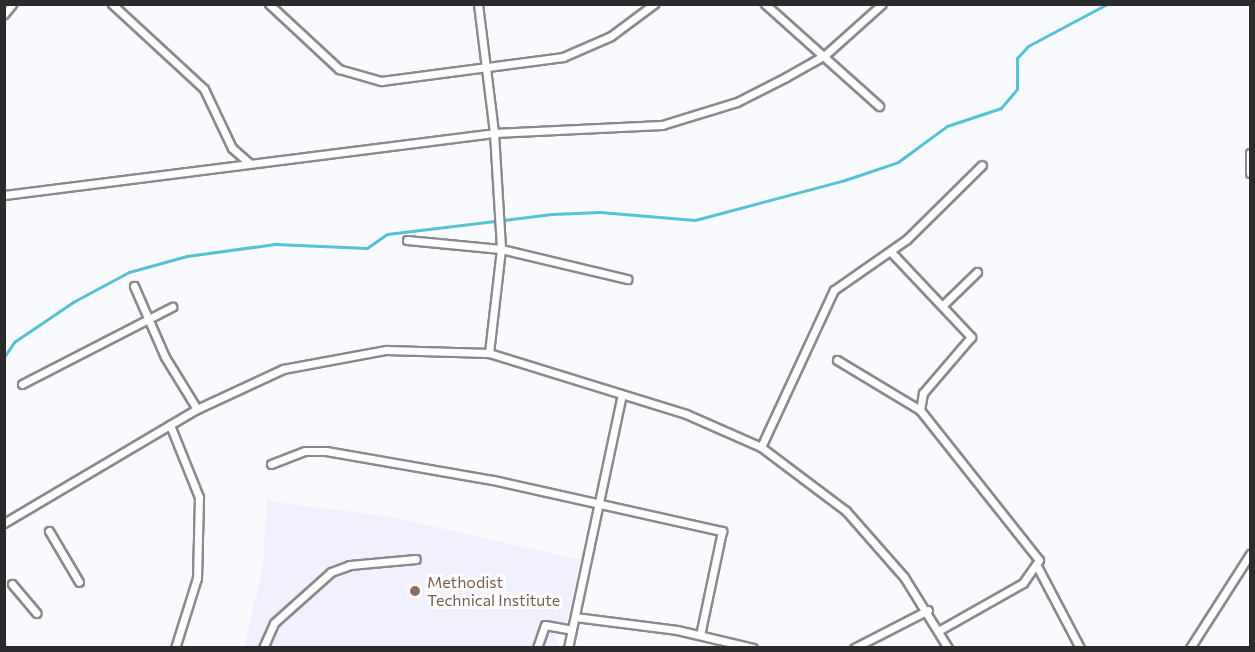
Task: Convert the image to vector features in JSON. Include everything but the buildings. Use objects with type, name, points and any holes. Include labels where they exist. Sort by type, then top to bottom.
[{"type":"street","points":[[4,14],[12,4]]},
{"type":"street","points":[[112,4],[204,89],[232,148],[249,164]]},
{"type":"street","points":[[269,4],[339,69],[366,80],[487,70],[585,50],[654,4]]},
{"type":"street","points":[[478,4],[494,133],[501,249],[489,353]]},
{"type":"street","points":[[765,4],[825,55],[879,106]]},
{"type":"street","points":[[4,195],[494,133],[662,125],[737,102],[825,55],[882,4]]},
{"type":"street","points":[[1251,153],[1251,173]]},
{"type":"street","points":[[761,447],[834,290],[891,252],[982,165]]},
{"type":"street","points":[[406,240],[501,249],[627,279]]},
{"type":"street","points":[[891,252],[944,304],[971,341],[923,393],[920,410]]},
{"type":"street","points":[[944,304],[977,272]]},
{"type":"street","points":[[135,286],[146,318],[197,410]]},
{"type":"street","points":[[22,384],[146,318],[172,307]]},
{"type":"street","points":[[4,523],[170,424],[301,365],[386,350],[489,353],[708,421],[761,447],[846,511],[928,610],[948,648]]},
{"type":"street","points":[[837,360],[920,410],[1033,547],[1038,568],[1080,648]]},
{"type":"street","points":[[568,648],[622,395]]},
{"type":"street","points":[[170,424],[199,497],[197,578],[175,648]]},
{"type":"street","points":[[271,464],[305,451],[326,451],[723,532],[700,635]]},
{"type":"street","points":[[49,531],[79,582]]},
{"type":"street","points":[[1190,648],[1251,554]]},
{"type":"street","points":[[263,648],[274,623],[331,572],[350,565],[416,559]]},
{"type":"street","points":[[940,630],[1023,583],[1038,568]]},
{"type":"street","points":[[12,584],[36,614]]},
{"type":"street","points":[[854,648],[928,610]]},
{"type":"street","points":[[575,617],[700,635],[753,648]]},
{"type":"street","points":[[537,648],[545,625],[572,630]]},
{"type":"shaded area","name":"Methodist Technical Institute","points":[[267,501],[387,516],[580,560],[566,626],[550,628],[560,647],[244,648],[263,566]]},
{"type":"waterway","points":[[4,357],[14,342],[73,302],[129,272],[187,256],[275,244],[367,248],[387,234],[552,214],[600,212],[695,220],[842,181],[898,162],[947,126],[1001,108],[1017,89],[1017,58],[1028,46],[1107,4]]},
{"type":"place","name":"Methodist Technical Institute","points":[[415,591]]}]
